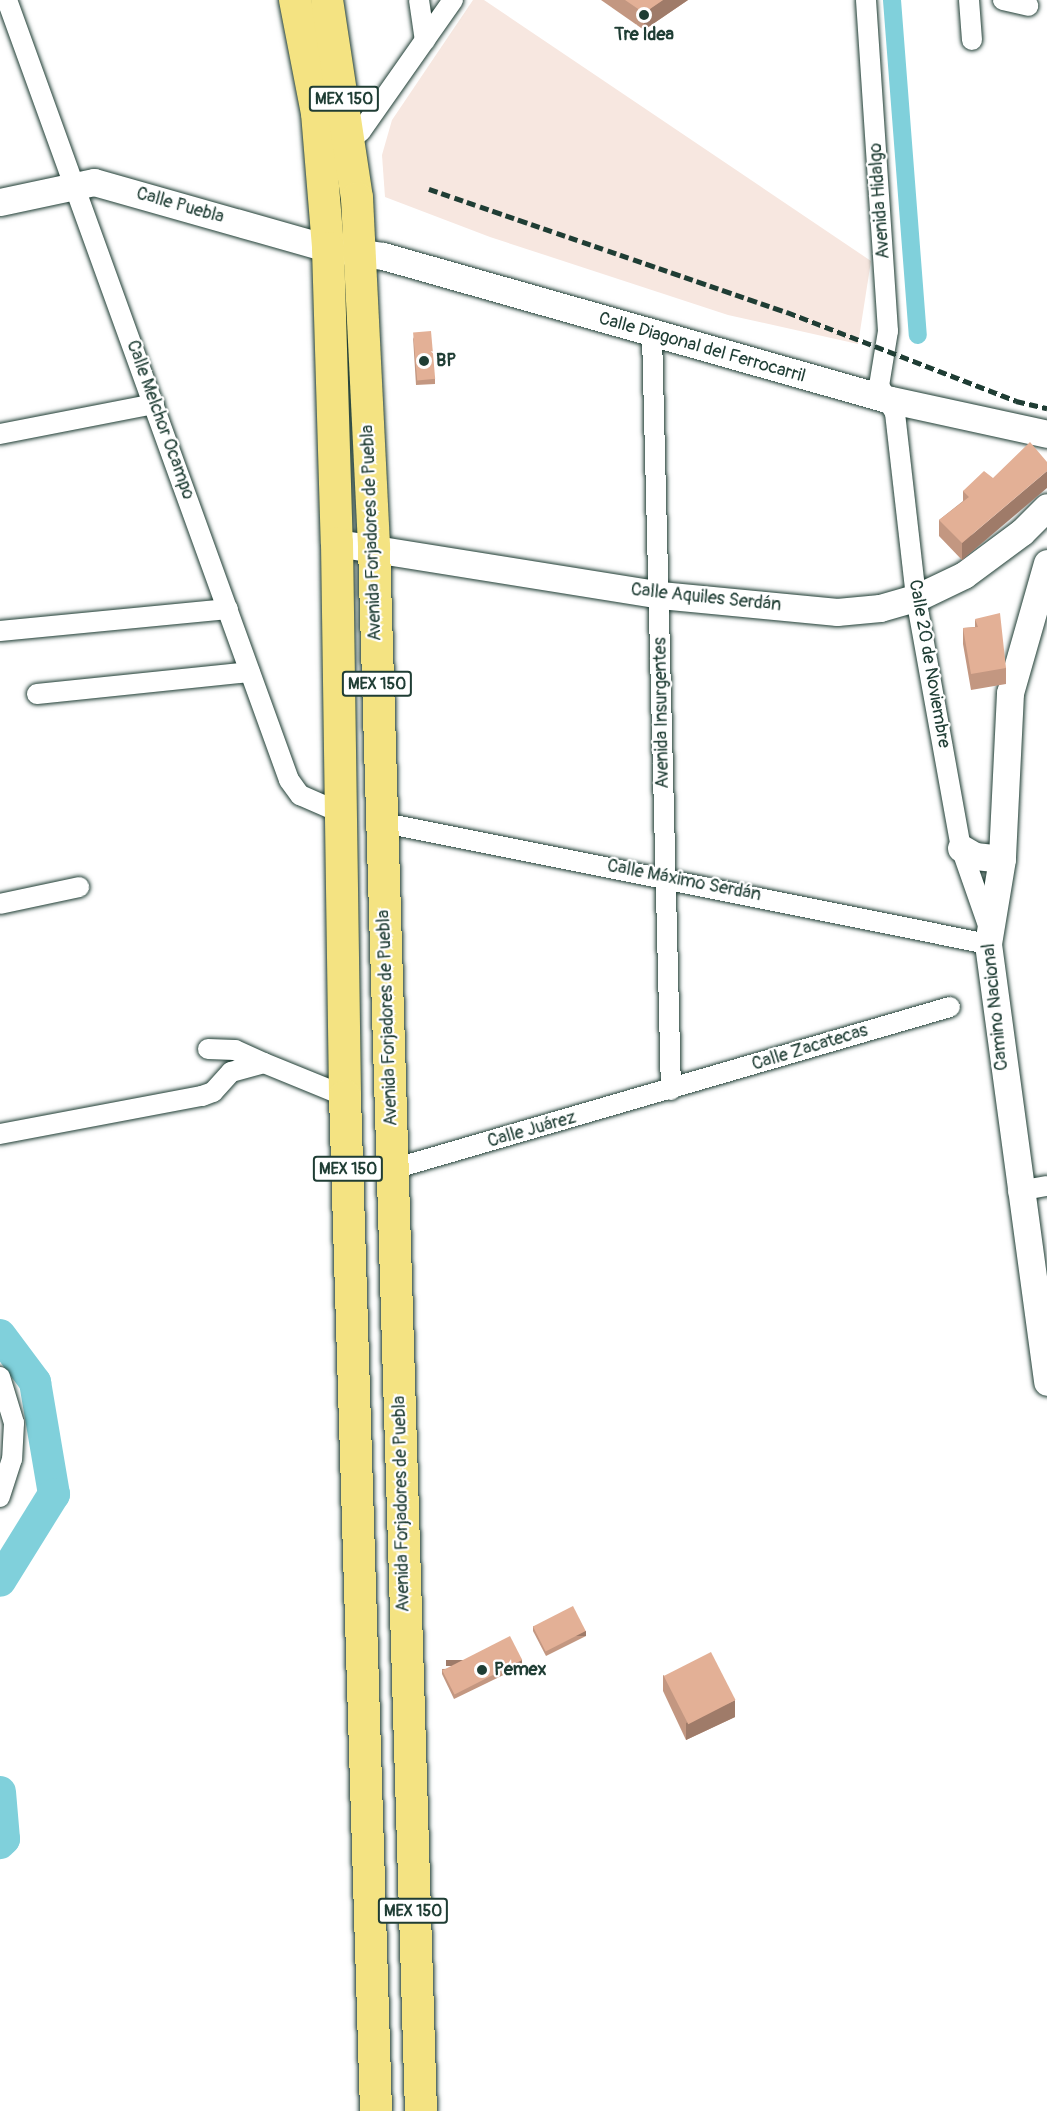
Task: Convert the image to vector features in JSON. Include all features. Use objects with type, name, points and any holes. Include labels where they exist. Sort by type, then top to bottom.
[{"type":"main road","name":"Avenida Forjadores de Puebla","points":[[295,0],[317,113],[328,248],[343,814],[345,1096],[376,2111]]},
{"type":"main road","name":"Avenida Forjadores de Puebla","points":[[327,0],[351,140],[360,251],[374,547],[380,822],[393,1170],[421,2111]]},
{"type":"main road","name":"Calle Puebla","points":[[0,202],[74,184],[94,182],[328,248],[360,251]]},
{"type":"main road","name":"Calle Diagonal del Ferrocarril","points":[[360,251],[652,335],[887,399],[1047,434]]},
{"type":"main road","name":"Calle Aquiles Serdán","points":[[337,543],[374,547],[660,595],[837,612],[880,608],[916,598],[964,575],[992,556],[1047,507]]},
{"type":"main road","name":"Camino Nacional","points":[[1047,563],[1010,693],[1002,859],[988,935],[1018,1191],[1047,1382]]},
{"type":"main road","points":[[961,848],[975,856],[1002,859]]},
{"type":"street","name":"Calle Melchor Ocampo","points":[[7,0],[294,788],[343,814]]},
{"type":"street","points":[[419,0],[425,41]]},
{"type":"street","points":[[351,140],[361,131],[453,0]]},
{"type":"street","name":"Avenida Hidalgo","points":[[866,0],[888,331],[879,386],[887,399]]},
{"type":"street","points":[[969,0],[972,40]]},
{"type":"street","points":[[1003,0],[1028,6]]},
{"type":"street","points":[[0,17],[18,31]]},
{"type":"street","name":"Avenida Insurgentes","points":[[652,335],[671,1090]]},
{"type":"street","name":"Calle 20 de Noviembre","points":[[887,399],[895,413],[916,598],[961,848],[988,935]]},
{"type":"street","points":[[0,434],[154,404]]},
{"type":"street","points":[[0,631],[228,609]]},
{"type":"street","points":[[38,694],[250,672]]},
{"type":"street","name":"Calle Máximo Serdán","points":[[380,822],[988,935]]},
{"type":"street","points":[[0,904],[79,887]]},
{"type":"street","name":"Calle Zacatecas","points":[[671,1090],[950,1007]]},
{"type":"street","points":[[208,1048],[235,1050],[345,1096]]},
{"type":"street","points":[[0,1134],[202,1096],[213,1092],[231,1072],[264,1063]]},
{"type":"street","name":"Calle Juárez","points":[[393,1170],[671,1090]]},
{"type":"street","points":[[1018,1191],[1047,1186]]},
{"type":"street","points":[[0,1377],[14,1423],[12,1459],[0,1497]]},
{"type":"shaded area","points":[[473,0],[484,0],[871,261],[858,344],[728,315],[490,237],[385,197],[382,155],[392,120]]},
{"type":"building","points":[[625,0],[663,0],[644,13]]},
{"type":"building","name":"BP","points":[[431,331],[435,379],[417,380],[413,333]]},
{"type":"building","points":[[1030,442],[1047,462],[1047,471],[962,543],[939,520],[969,497],[963,491],[984,471],[993,478]]},
{"type":"building","points":[[1000,613],[1006,668],[971,674],[963,628],[978,627],[975,619]]},
{"type":"building","name":"Pemex","points":[[573,1606],[586,1631],[546,1651],[533,1626]]},
{"type":"building","name":"Pemex","points":[[510,1636],[522,1660],[455,1695],[442,1671]]},
{"type":"building","points":[[711,1652],[736,1700],[688,1724],[664,1676]]},
{"type":"waterway","points":[[892,0],[918,335]]},
{"type":"waterway","points":[[0,1335],[35,1382],[54,1494],[0,1581]]},
{"type":"waterway","points":[[0,1792],[4,1839],[0,1843]]},
{"type":"railway","points":[[429,189],[787,312],[1016,401],[1047,408]]},
{"type":"place","name":"Tre Idea","points":[[644,15]]},
{"type":"place","name":"BP","points":[[424,361]]},
{"type":"place","name":"Pemex","points":[[482,1670]]}]
